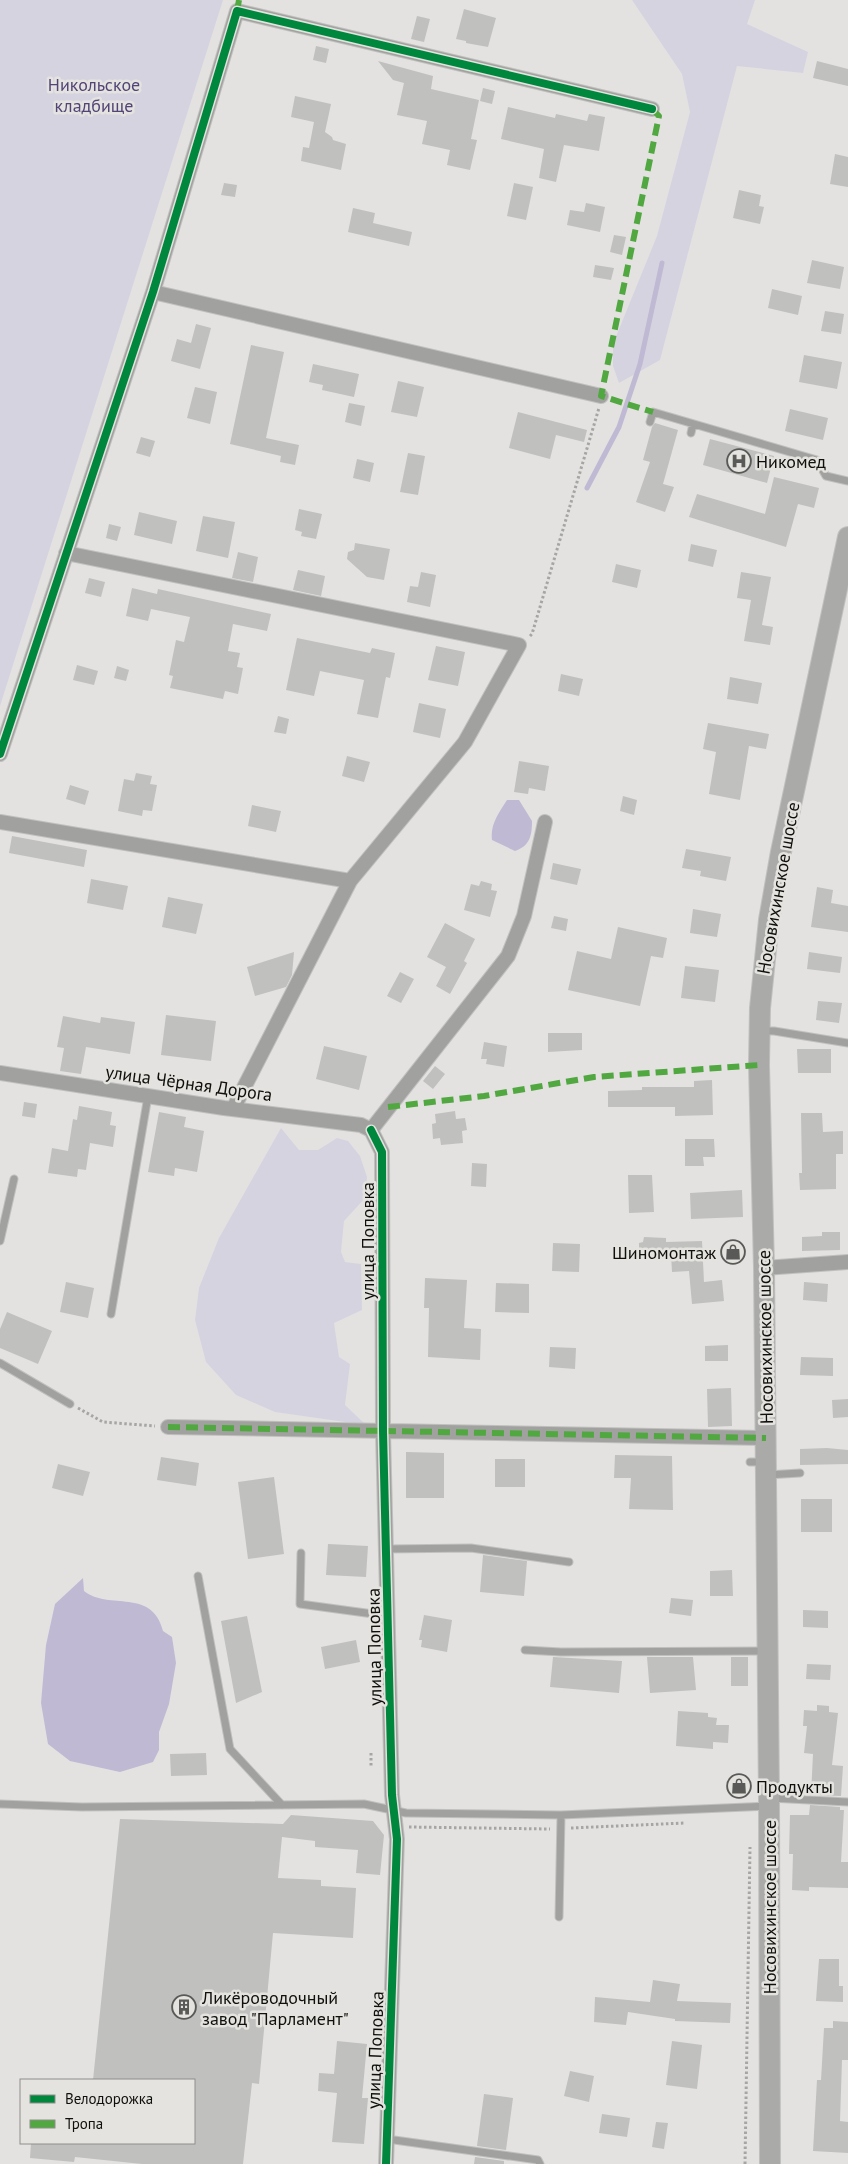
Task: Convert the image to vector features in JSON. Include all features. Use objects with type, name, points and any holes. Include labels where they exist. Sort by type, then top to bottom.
[{"type":"main road","name":"Носовихинское шоссе","points":[[767,2158],[768,1651],[761,1466],[766,1438],[760,1031],[763,964],[769,920],[848,537]]},
{"type":"street","points":[[0,754],[153,292],[237,11],[652,110]]},
{"type":"street","points":[[153,292],[601,396]]},
{"type":"street","points":[[66,553],[519,646],[465,742],[350,881],[233,1109]]},
{"type":"street","points":[[0,822],[350,881]]},
{"type":"street","points":[[371,1130],[508,956],[524,916],[545,822]]},
{"type":"street","name":"улица Чёрная Дорога","points":[[0,1072],[233,1109],[361,1125],[371,1130]]},
{"type":"street","name":"улица Поповка","points":[[371,1130],[382,1152],[383,1432],[394,1811],[397,1840],[386,2164]]},
{"type":"street","points":[[764,1268],[848,1262]]},
{"type":"street","points":[[168,1427],[766,1438]]},
{"type":"lane","points":[[650,422],[653,412],[817,460],[826,476],[848,481]]},
{"type":"lane","points":[[691,433],[693,424]]},
{"type":"lane","points":[[760,1031],[774,1031],[848,1043]]},
{"type":"lane","points":[[111,1314],[138,1134],[148,1096]]},
{"type":"lane","points":[[0,1241],[14,1179]]},
{"type":"lane","points":[[0,1363],[70,1404]]},
{"type":"lane","points":[[761,1466],[800,1473]]},
{"type":"lane","points":[[386,1549],[471,1548],[569,1562]]},
{"type":"lane","points":[[301,1553],[300,1604],[388,1616]]},
{"type":"lane","points":[[198,1576],[230,1749],[282,1805]]},
{"type":"lane","points":[[525,1650],[561,1652],[768,1651]]},
{"type":"lane","points":[[0,1804],[82,1807],[364,1804],[406,1813],[561,1815],[769,1802],[848,1802]]},
{"type":"lane","points":[[559,1918],[561,1815]]},
{"type":"lane","points":[[387,2139],[538,2160],[540,2164]]},
{"type":"path","points":[[519,646],[532,634],[597,417],[601,396]]},
{"type":"path","points":[[70,1404],[103,1422],[168,1427]]},
{"type":"path","points":[[371,1753],[371,1766]]},
{"type":"path","points":[[745,2164],[750,1839]]},
{"type":"green space","name":"Никольское кладбище","points":[[0,0],[223,0],[0,706]]},
{"type":"green space","points":[[632,0],[755,0],[747,24],[808,52],[803,73],[737,66],[660,360],[619,383],[613,366],[613,344],[657,236],[690,112],[682,74]]},
{"type":"green space","points":[[281,1128],[299,1150],[318,1150],[337,1138],[348,1141],[360,1156],[367,1177],[365,1198],[344,1221],[341,1252],[345,1262],[361,1264],[362,1310],[334,1323],[339,1357],[350,1364],[345,1405],[366,1425],[275,1412],[236,1395],[206,1362],[195,1320],[199,1288],[219,1238]]},
{"type":"shaded area","points":[[507,800],[519,800],[532,821],[527,843],[515,851],[492,840],[492,829],[498,814]]},
{"type":"shaded area","points":[[83,1578],[84,1591],[94,1597],[140,1604],[150,1609],[157,1617],[163,1631],[172,1637],[176,1663],[169,1704],[159,1732],[159,1750],[153,1762],[120,1772],[70,1761],[48,1744],[41,1703],[46,1645],[55,1604]]},
{"type":"building","points":[[464,9],[496,18],[488,47],[456,39]]},
{"type":"building","points":[[417,16],[430,19],[424,42],[411,39]]},
{"type":"building","points":[[316,46],[329,49],[326,63],[313,60]]},
{"type":"building","points":[[378,61],[433,76],[431,89],[479,100],[471,139],[477,140],[470,170],[447,165],[450,150],[422,144],[427,121],[397,115],[404,83],[393,80]]},
{"type":"building","points":[[817,61],[848,69],[848,86],[813,78]]},
{"type":"building","points":[[483,88],[495,91],[492,104],[480,101]]},
{"type":"building","points":[[295,96],[331,104],[325,132],[333,140],[346,144],[341,170],[301,161],[303,147],[309,148],[314,122],[291,117]]},
{"type":"building","points":[[508,107],[555,118],[556,114],[587,121],[589,114],[605,117],[599,151],[564,145],[556,182],[539,178],[544,149],[501,139]]},
{"type":"building","points":[[835,154],[848,157],[848,187],[830,184]]},
{"type":"building","points":[[224,183],[237,185],[235,197],[221,195]]},
{"type":"building","points":[[514,183],[533,187],[526,220],[507,216]]},
{"type":"building","points":[[739,190],[761,195],[759,206],[764,207],[760,224],[733,218]]},
{"type":"building","points":[[586,203],[605,207],[600,232],[567,225],[570,210],[584,212]]},
{"type":"building","points":[[353,208],[375,213],[373,223],[412,232],[409,246],[348,232]]},
{"type":"building","points":[[614,235],[626,237],[622,255],[610,252]]},
{"type":"building","points":[[812,260],[844,267],[840,289],[807,283]]},
{"type":"building","points":[[595,265],[614,268],[611,280],[593,277]]},
{"type":"building","points":[[772,289],[802,296],[798,315],[768,308]]},
{"type":"building","points":[[825,311],[844,314],[841,334],[821,331]]},
{"type":"building","points":[[196,324],[211,328],[200,369],[171,361],[177,339],[191,343]]},
{"type":"building","points":[[251,345],[284,352],[266,438],[299,445],[295,465],[280,462],[281,456],[230,444]]},
{"type":"building","points":[[804,355],[842,362],[837,389],[799,382]]},
{"type":"building","points":[[313,364],[359,374],[354,397],[322,390],[323,385],[309,382]]},
{"type":"building","points":[[398,381],[424,387],[417,417],[391,412]]},
{"type":"building","points":[[195,387],[217,392],[210,424],[187,418]]},
{"type":"building","points":[[349,403],[365,406],[361,426],[345,422]]},
{"type":"building","points":[[790,409],[828,418],[823,440],[785,431]]},
{"type":"building","points":[[518,412],[587,430],[584,442],[556,435],[550,459],[509,448]]},
{"type":"building","points":[[655,423],[678,430],[663,484],[674,487],[665,512],[636,502],[650,462],[643,460],[652,427]]},
{"type":"building","points":[[141,437],[155,441],[150,457],[136,453]]},
{"type":"building","name":"Никомед","points":[[710,439],[774,456],[767,483],[703,465]]},
{"type":"building","points":[[408,453],[425,456],[418,495],[400,492]]},
{"type":"building","points":[[357,459],[374,463],[370,482],[353,478]]},
{"type":"building","points":[[774,477],[819,488],[814,508],[798,504],[786,547],[689,517],[697,494],[765,514]]},
{"type":"building","points":[[299,509],[322,514],[316,539],[301,536],[302,532],[295,530]]},
{"type":"building","points":[[139,512],[177,521],[172,544],[134,535]]},
{"type":"building","points":[[203,516],[235,522],[228,558],[196,551]]},
{"type":"building","points":[[109,524],[121,527],[117,541],[106,538]]},
{"type":"building","points":[[355,543],[390,549],[384,580],[367,577],[347,559],[348,552],[354,550]]},
{"type":"building","points":[[691,544],[717,550],[713,567],[688,561]]},
{"type":"building","points":[[238,552],[258,557],[253,582],[232,578]]},
{"type":"building","points":[[616,564],[641,570],[637,588],[612,582]]},
{"type":"building","points":[[298,570],[325,576],[321,596],[293,590]]},
{"type":"building","points":[[421,572],[436,575],[430,607],[407,602],[410,586],[418,587]]},
{"type":"building","points":[[741,572],[771,577],[762,625],[773,627],[770,645],[744,641],[751,600],[737,598]]},
{"type":"building","points":[[89,578],[105,582],[101,597],[85,593]]},
{"type":"building","points":[[132,588],[157,594],[158,589],[271,614],[267,631],[233,624],[228,651],[240,653],[237,667],[243,668],[238,694],[225,691],[223,699],[170,688],[173,676],[169,675],[176,640],[184,642],[190,617],[151,609],[148,621],[126,616]]},
{"type":"building","points":[[297,638],[370,653],[372,648],[395,653],[390,678],[386,677],[378,718],[357,714],[364,680],[320,671],[314,696],[286,690]]},
{"type":"building","points":[[436,646],[465,652],[458,686],[428,680]]},
{"type":"building","points":[[77,665],[98,671],[94,685],[73,680]]},
{"type":"building","points":[[117,666],[129,670],[126,681],[114,678]]},
{"type":"building","points":[[561,674],[583,679],[579,696],[558,691]]},
{"type":"building","points":[[730,677],[762,683],[758,704],[727,699]]},
{"type":"building","points":[[419,703],[446,709],[440,738],[413,732]]},
{"type":"building","points":[[278,716],[289,719],[286,734],[274,732]]},
{"type":"building","points":[[708,723],[769,734],[766,749],[749,746],[740,800],[709,794],[716,752],[703,749]]},
{"type":"building","points":[[347,756],[370,762],[364,782],[342,776]]},
{"type":"building","points":[[519,761],[549,766],[545,791],[529,788],[528,794],[514,792]]},
{"type":"building","points":[[136,773],[152,776],[150,784],[157,785],[152,811],[143,810],[142,816],[118,811],[124,779],[134,781]]},
{"type":"building","points":[[70,785],[89,791],[85,805],[66,799]]},
{"type":"building","points":[[623,796],[637,800],[634,815],[620,811]]},
{"type":"building","points":[[252,805],[281,811],[276,832],[248,826]]},
{"type":"building","points":[[12,836],[87,850],[84,867],[9,853]]},
{"type":"building","points":[[686,849],[731,857],[726,881],[700,876],[701,871],[682,868]]},
{"type":"building","points":[[553,863],[581,869],[577,885],[550,879]]},
{"type":"building","points":[[91,879],[128,886],[123,910],[87,903]]},
{"type":"building","points":[[481,881],[492,884],[491,890],[497,891],[490,917],[464,910],[471,884],[479,886]]},
{"type":"building","points":[[817,887],[833,890],[831,903],[848,906],[848,932],[811,927]]},
{"type":"building","points":[[168,897],[203,904],[196,934],[162,927]]},
{"type":"building","points":[[693,909],[721,914],[717,937],[690,933]]},
{"type":"building","points":[[554,916],[568,919],[566,931],[551,928]]},
{"type":"building","points":[[445,923],[475,939],[464,961],[467,963],[450,994],[436,986],[446,967],[427,957]]},
{"type":"building","points":[[618,927],[667,938],[663,958],[651,956],[640,1006],[568,990],[577,951],[611,959]]},
{"type":"building","points":[[294,952],[292,975],[286,987],[255,996],[247,967]]},
{"type":"building","points":[[809,952],[842,957],[840,973],[807,969]]},
{"type":"building","points":[[685,966],[719,970],[715,1002],[681,998]]},
{"type":"building","points":[[400,972],[414,979],[401,1003],[387,996]]},
{"type":"building","points":[[818,1001],[842,1003],[839,1023],[816,1020]]},
{"type":"building","points":[[166,1015],[216,1021],[211,1061],[161,1055]]},
{"type":"building","points":[[63,1016],[100,1023],[101,1017],[135,1022],[130,1054],[86,1047],[81,1074],[60,1071],[64,1048],[57,1047]]},
{"type":"building","points":[[548,1033],[582,1033],[582,1050],[548,1052]]},
{"type":"building","points":[[484,1042],[507,1046],[504,1067],[486,1064],[487,1059],[481,1059]]},
{"type":"building","points":[[324,1046],[367,1056],[359,1090],[316,1079]]},
{"type":"building","points":[[797,1049],[831,1049],[831,1073],[798,1073]]},
{"type":"building","points":[[435,1066],[445,1074],[433,1089],[423,1081]]},
{"type":"building","points":[[712,1080],[713,1115],[675,1116],[675,1107],[608,1107],[608,1091],[642,1090],[642,1087],[694,1087],[694,1081]]},
{"type":"building","points":[[24,1102],[37,1104],[35,1118],[22,1116]]},
{"type":"building","points":[[79,1106],[112,1112],[110,1125],[116,1126],[113,1147],[90,1143],[86,1170],[78,1169],[77,1177],[48,1173],[52,1148],[68,1151],[73,1119],[77,1120]]},
{"type":"building","points":[[455,1111],[456,1119],[465,1118],[467,1130],[462,1131],[463,1143],[441,1145],[440,1138],[433,1139],[432,1124],[436,1123],[435,1114]]},
{"type":"building","points":[[159,1112],[186,1117],[184,1127],[204,1131],[197,1172],[175,1168],[174,1176],[148,1172]]},
{"type":"building","points":[[801,1113],[822,1113],[823,1132],[843,1131],[843,1154],[836,1154],[836,1189],[800,1190],[799,1173],[802,1173]]},
{"type":"building","points":[[685,1139],[714,1139],[715,1157],[703,1157],[704,1166],[685,1166]]},
{"type":"building","points":[[472,1163],[487,1164],[486,1187],[471,1186]]},
{"type":"building","points":[[628,1175],[652,1175],[654,1212],[629,1213]]},
{"type":"building","points":[[742,1190],[743,1217],[691,1219],[690,1193]]},
{"type":"building","points":[[822,1232],[840,1232],[840,1250],[802,1251],[802,1237],[822,1236]]},
{"type":"building","points":[[644,1237],[666,1238],[666,1242],[702,1241],[704,1282],[722,1280],[724,1301],[692,1304],[689,1271],[672,1272],[671,1254],[639,1252],[639,1243],[643,1242]]},
{"type":"building","points":[[553,1243],[580,1244],[579,1272],[552,1271]]},
{"type":"building","points":[[425,1278],[467,1280],[464,1328],[481,1329],[480,1360],[428,1357],[429,1308],[424,1308]]},
{"type":"building","points":[[66,1282],[94,1288],[88,1318],[60,1312]]},
{"type":"building","points":[[804,1282],[828,1284],[827,1302],[803,1300]]},
{"type":"building","points":[[496,1283],[529,1284],[529,1313],[495,1312]]},
{"type":"building","points":[[7,1312],[52,1331],[38,1364],[0,1348],[0,1329]]},
{"type":"building","points":[[728,1345],[728,1361],[705,1361],[705,1346]]},
{"type":"building","points":[[550,1347],[576,1348],[575,1369],[549,1367]]},
{"type":"building","points":[[801,1357],[833,1358],[833,1376],[800,1375]]},
{"type":"building","points":[[731,1388],[732,1426],[708,1427],[707,1389]]},
{"type":"building","points":[[848,1399],[848,1417],[833,1418],[832,1400]]},
{"type":"building","points":[[827,1448],[848,1450],[848,1464],[800,1465],[800,1449]]},
{"type":"building","points":[[406,1452],[444,1453],[444,1498],[406,1498]]},
{"type":"building","points":[[615,1455],[672,1456],[673,1510],[629,1509],[631,1478],[614,1478]]},
{"type":"building","points":[[161,1457],[199,1463],[196,1486],[157,1480]]},
{"type":"building","points":[[495,1459],[525,1459],[525,1487],[495,1487]]},
{"type":"building","points":[[58,1464],[90,1472],[83,1496],[52,1488]]},
{"type":"building","points":[[274,1477],[284,1554],[248,1559],[238,1482]]},
{"type":"building","points":[[801,1499],[832,1499],[832,1532],[801,1532]]},
{"type":"building","points":[[328,1544],[368,1546],[366,1577],[326,1575]]},
{"type":"building","points":[[483,1555],[527,1561],[524,1596],[480,1592]]},
{"type":"building","points":[[732,1570],[733,1596],[710,1596],[710,1571]]},
{"type":"building","points":[[671,1598],[693,1600],[691,1616],[669,1613]]},
{"type":"building","points":[[803,1610],[828,1611],[828,1628],[803,1627]]},
{"type":"building","points":[[424,1615],[452,1620],[447,1652],[421,1647],[422,1640],[419,1640]]},
{"type":"building","points":[[247,1616],[262,1692],[236,1703],[221,1621]]},
{"type":"building","points":[[356,1640],[360,1662],[325,1669],[321,1647]]},
{"type":"building","points":[[553,1657],[622,1661],[619,1693],[550,1687]]},
{"type":"building","points":[[647,1657],[693,1657],[696,1690],[650,1693]]},
{"type":"building","points":[[731,1657],[748,1657],[748,1686],[731,1686]]},
{"type":"building","points":[[807,1664],[831,1665],[830,1680],[806,1679]]},
{"type":"building","points":[[817,1705],[829,1706],[829,1712],[838,1713],[832,1765],[843,1766],[841,1796],[811,1795],[813,1754],[804,1753],[807,1726],[803,1726],[804,1710],[817,1711]]},
{"type":"building","points":[[678,1711],[708,1713],[708,1717],[717,1718],[716,1725],[729,1725],[728,1743],[713,1742],[713,1749],[676,1746]]},
{"type":"building","points":[[206,1753],[207,1775],[171,1776],[170,1754]]},
{"type":"building","points":[[810,1805],[840,1807],[840,1810],[844,1810],[841,1862],[848,1862],[848,1888],[809,1887],[809,1891],[792,1890],[793,1854],[789,1854],[790,1815],[809,1815]]},
{"type":"building","name":"Ликёроводочный завод \"Парламент\"","points":[[291,1815],[373,1821],[384,1835],[380,1875],[356,1873],[358,1850],[315,1847],[315,1841],[282,1837],[278,1878],[321,1880],[321,1886],[356,1888],[353,1938],[273,1933],[259,2084],[252,2083],[243,2164],[142,2164],[75,2157],[74,2162],[30,2158],[31,2144],[195,2144],[195,2079],[93,2079],[120,1819],[283,1824]]},
{"type":"building","points":[[819,1959],[839,1959],[839,1986],[843,1986],[843,2002],[816,2001]]},
{"type":"building","points":[[653,1980],[680,1984],[677,2001],[731,2003],[730,2023],[675,2021],[675,2019],[628,2012],[626,2025],[594,2022],[595,1997],[650,2002]]},
{"type":"building","points":[[833,2021],[848,2022],[848,2060],[842,2060],[840,2121],[848,2122],[848,2153],[813,2151],[817,2080],[821,2080],[824,2028],[833,2028]]},
{"type":"building","points":[[337,2041],[367,2044],[362,2098],[368,2098],[364,2144],[332,2142],[337,2093],[318,2091],[319,2073],[334,2074]]},
{"type":"building","points":[[672,2041],[702,2045],[697,2089],[666,2085]]},
{"type":"building","points":[[570,2071],[594,2076],[589,2102],[564,2096]]},
{"type":"building","points":[[484,2094],[513,2098],[506,2150],[477,2146]]},
{"type":"building","points":[[602,2114],[630,2118],[627,2137],[599,2133]]},
{"type":"building","points":[[656,2122],[668,2123],[664,2149],[652,2147]]},
{"type":"building","points":[[475,2157],[504,2161],[504,2164],[474,2164]]},
{"type":"waterway","points":[[587,488],[619,427],[640,364],[662,263]]},
{"type":"marked path","points":[[237,11],[239,0]]},
{"type":"marked path","points":[[652,109],[659,116],[601,396],[653,412]]},
{"type":"marked path","points":[[388,1107],[484,1096],[594,1077],[759,1065]]},
{"type":"marked path","points":[[168,1427],[766,1438]]},
{"type":"cycle path","points":[[0,754],[153,292],[237,11],[652,109]]},
{"type":"cycle path","points":[[371,1130],[382,1152],[383,1432],[392,1795],[397,1839],[386,2164]]},
{"type":"place","name":"Никомед","points":[[739,461]]},
{"type":"place","name":"Шиномонтаж","points":[[733,1252]]},
{"type":"place","name":"Продукты","points":[[739,1786]]},
{"type":"place","name":"Ликёроводочный завод \"Парламент\"","points":[[184,2007]]}]
